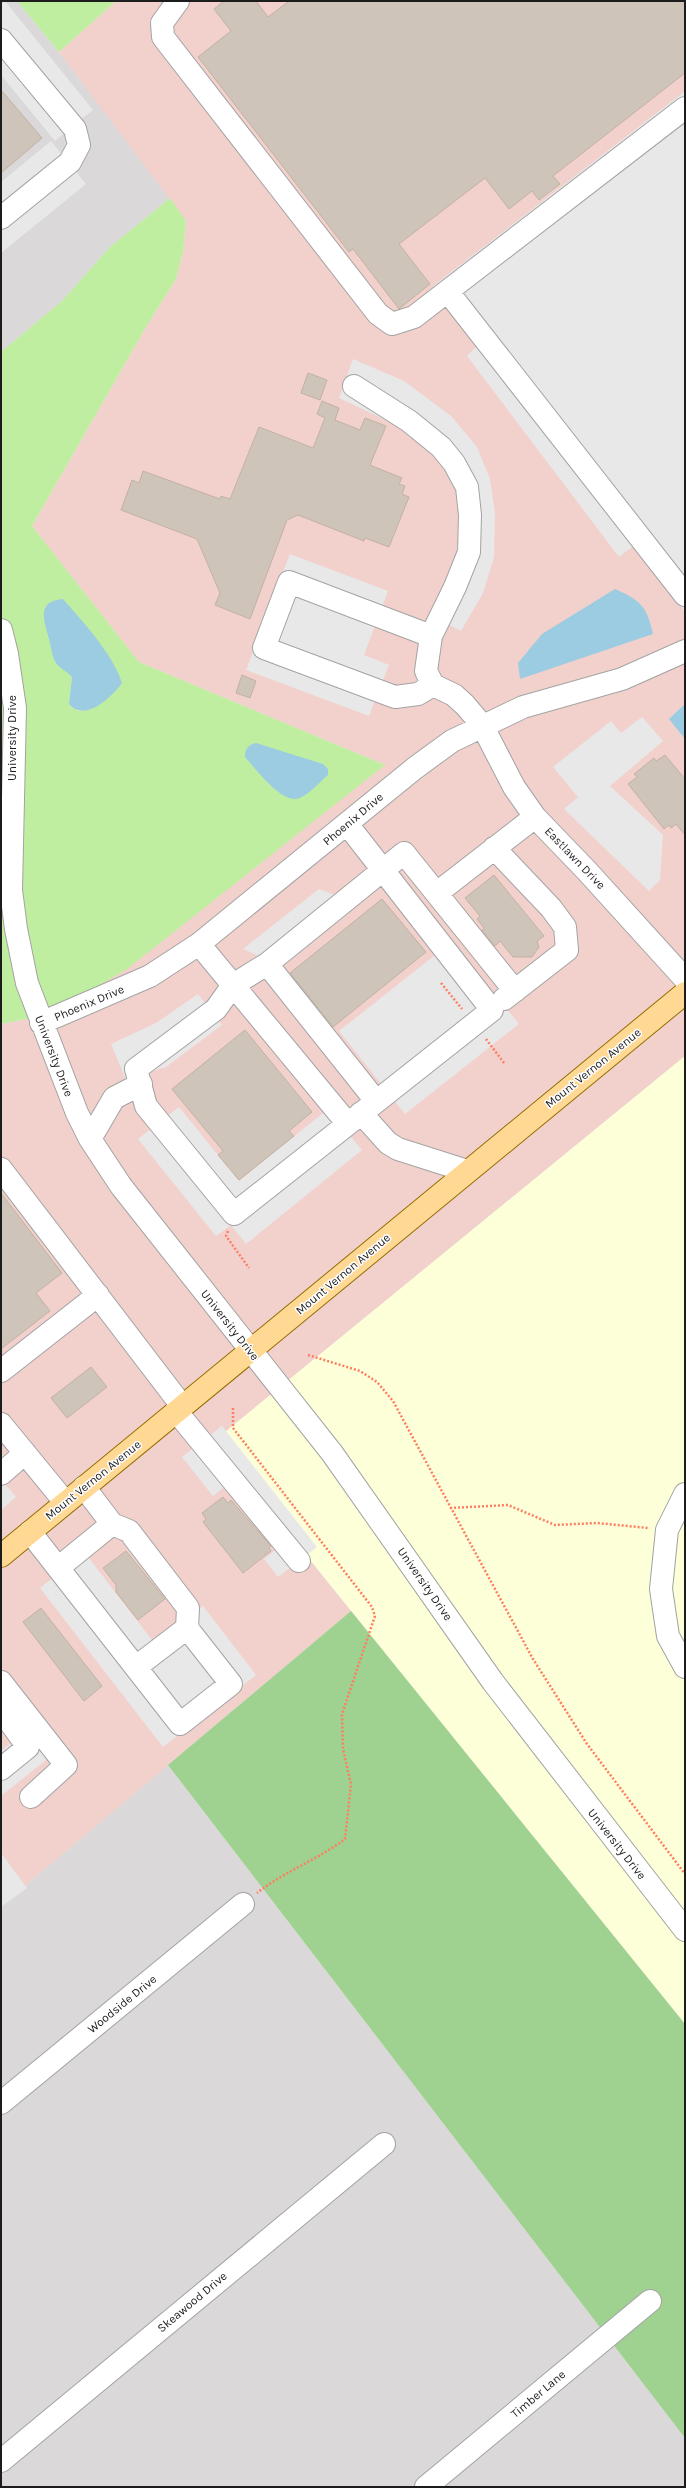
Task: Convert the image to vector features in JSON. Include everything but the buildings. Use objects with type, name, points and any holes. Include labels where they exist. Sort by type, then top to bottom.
[{"type":"main road","name":"Mount Vernon Avenue","points":[[1,1556],[685,993]]},
{"type":"street","points":[[178,1],[162,23],[164,37],[378,314],[392,324],[414,317],[448,292],[685,108]]},
{"type":"street","points":[[1,40],[76,129],[79,145],[70,162],[1,218]]},
{"type":"street","points":[[448,292],[685,595]]},
{"type":"street","points":[[354,386],[409,421],[441,447],[454,463],[467,487],[470,515],[469,552],[455,587],[431,636],[426,671],[433,685],[418,694],[395,697],[264,648],[289,582],[431,636]]},
{"type":"street","name":"University Drive","points":[[1,630],[7,654],[15,708],[11,890],[16,929],[27,983],[40,1023],[77,1113],[90,1139],[121,1186],[332,1453],[493,1682],[685,1930]]},
{"type":"street","name":"Phoenix Drive","points":[[40,1023],[150,976],[199,944],[415,768],[452,741],[482,725],[523,707],[622,679],[685,651]]},
{"type":"street","name":"Eastlawn Drive","points":[[433,685],[454,695],[482,725],[514,787],[535,817],[587,871],[685,979]]},
{"type":"street","points":[[436,893],[535,817]]},
{"type":"street","points":[[347,824],[492,1010]]},
{"type":"street","points":[[494,848],[551,908],[566,927],[567,950],[234,1214],[146,1106],[136,1069],[216,1009],[233,985],[267,964],[404,853],[515,991]]},
{"type":"street","points":[[199,944],[233,985],[362,1113],[388,1143],[398,1148],[467,1171]]},
{"type":"street","points":[[267,964],[362,1113]]},
{"type":"street","points":[[90,1139],[114,1098],[140,1084]]},
{"type":"street","points":[[1,1169],[98,1296],[179,1409],[299,1561]]},
{"type":"street","points":[[1,1372],[98,1296]]},
{"type":"street","points":[[1,1424],[65,1502]]},
{"type":"street","points":[[1,1474],[25,1453]]},
{"type":"street","points":[[30,1532],[180,1724],[231,1684],[187,1628],[188,1608],[129,1531],[112,1524],[84,1487]]},
{"type":"street","points":[[685,1494],[667,1530],[661,1589],[668,1636],[685,1667]]},
{"type":"street","points":[[58,1568],[112,1524]]},
{"type":"street","points":[[136,1668],[187,1628]]},
{"type":"street","points":[[1,1682],[66,1765],[31,1797]]},
{"type":"street","points":[[1,1710],[28,1747],[1,1769]]},
{"type":"street","name":"Woodside Drive","points":[[1,2103],[243,1904]]},
{"type":"street","name":"Skeawood Drive","points":[[1,2461],[384,2144]]},
{"type":"street","name":"Timber Lane","points":[[426,2487],[650,2301]]},
{"type":"path","points":[[234,1214],[226,1236],[250,1268]]},
{"type":"path","points":[[308,1355],[360,1371],[377,1382],[393,1401],[533,1659],[586,1744],[685,1874]]},
{"type":"path","points":[[233,1408],[233,1428],[372,1607],[375,1616],[342,1714],[343,1749],[351,1784],[345,1839],[324,1854],[277,1878],[243,1904]]},
{"type":"path","points":[[450,1508],[508,1505],[555,1525],[597,1523],[667,1530]]},
{"type":"shaded area","points":[[1,1],[17,1],[59,52],[170,198],[109,248],[62,301],[1,352]]},
{"type":"shaded area","points":[[5,1],[93,110],[55,141],[1,75],[1,4]]},
{"type":"shaded area","points":[[116,1],[685,1],[685,1056],[214,1441],[351,1611],[1,1906],[1,1024],[50,1014],[385,765],[139,662],[32,526],[146,327],[176,279],[183,252],[186,221],[59,52]]},
{"type":"shaded area","points":[[685,91],[685,612],[633,546],[619,557],[467,356],[478,345],[433,286]]},
{"type":"shaded area","points":[[51,141],[86,184],[1,253],[1,182]]},
{"type":"shaded area","points":[[353,359],[404,381],[451,416],[477,447],[490,479],[495,513],[494,557],[483,593],[461,631],[431,616],[456,558],[460,521],[456,487],[442,463],[413,433],[339,398]]},
{"type":"shaded area","points":[[290,554],[388,591],[364,655],[389,665],[369,716],[246,670]]},
{"type":"shaded area","points":[[642,717],[663,741],[610,786],[663,835],[660,880],[649,891],[564,809],[578,797],[553,767],[611,721],[621,733]]},
{"type":"shaded area","points":[[319,889],[337,896],[350,912],[274,974],[261,957],[243,949]]},
{"type":"shaded area","points":[[439,952],[475,998],[489,987],[519,1024],[405,1114],[339,1031]]},
{"type":"shaded area","points":[[198,994],[222,1025],[166,1067],[126,1080],[111,1044],[156,1023]]},
{"type":"shaded area","points":[[685,1056],[685,2024],[214,1441]]},
{"type":"shaded area","points":[[179,1107],[239,1181],[323,1113],[352,1138],[362,1150],[246,1244],[231,1225],[216,1236],[138,1139]]},
{"type":"shaded area","points":[[222,1426],[317,1547],[278,1577],[264,1559],[277,1549],[227,1485],[213,1496],[182,1457]]},
{"type":"shaded area","points":[[1,1453],[18,1474],[5,1484],[16,1497],[1,1510]]},
{"type":"shaded area","points":[[85,1553],[155,1644],[203,1606],[256,1675],[163,1747],[40,1588]]},
{"type":"shaded area","points":[[29,1729],[51,1756],[1,1796],[1,1751]]},
{"type":"shaded area","points":[[168,1765],[685,2438],[685,2487],[1,2487],[1,1906]]},
{"type":"shaded area","points":[[1,1853],[27,1888],[1,1907]]},
{"type":"green space","points":[[17,1],[116,1],[59,52]]},
{"type":"green space","points":[[170,198],[186,221],[183,252],[176,279],[146,327],[32,526],[139,662],[385,765],[127,969],[50,1014],[1,1024],[1,352],[62,301],[109,248]],"holes":[[[44,619],[91,709],[79,711],[74,709],[69,704],[72,677],[67,671],[59,667]],[[246,757],[296,757],[323,764]]]},
{"type":"green space","points":[[351,1611],[685,2024],[685,2438],[168,1765]]},
{"type":"water","points":[[615,589],[631,597],[641,605],[645,610],[651,624],[653,634],[520,679],[518,663],[542,634]]},
{"type":"water","points":[[63,599],[105,650],[118,672],[122,683],[118,689],[105,701],[98,706],[83,711],[75,709],[69,704],[72,677],[56,663],[45,625],[45,608],[54,601]]},
{"type":"water","points":[[685,704],[685,739],[669,719]]},
{"type":"water","points":[[256,743],[323,764],[328,769],[328,775],[302,797],[295,799],[287,797],[271,786],[245,757],[248,748]]}]
